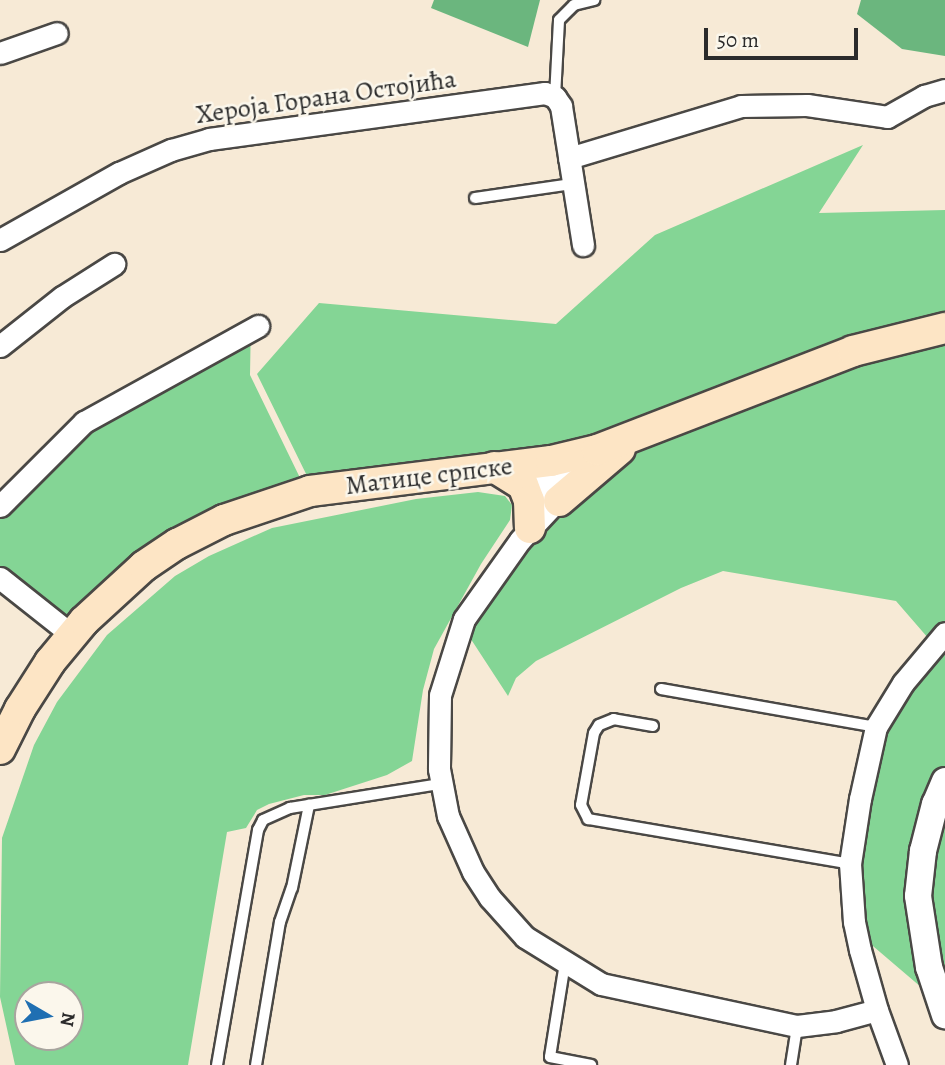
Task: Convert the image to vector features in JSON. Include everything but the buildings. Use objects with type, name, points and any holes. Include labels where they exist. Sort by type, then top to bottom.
[{"type":"main road","name":"Матице српске","points":[[0,749],[20,709],[50,662],[115,591],[144,566],[197,533],[245,511],[310,491],[551,461],[597,450],[853,351],[945,328]]},
{"type":"main road","points":[[559,500],[636,436]]},
{"type":"main road","points":[[494,467],[523,485],[529,501],[530,528]]},
{"type":"street","points":[[0,52],[57,33]]},
{"type":"street","points":[[569,158],[741,106],[807,105],[887,117],[925,96],[945,90]]},
{"type":"street","name":"Хероја Горана Остојића","points":[[0,240],[119,173],[172,150],[209,139],[545,93],[555,97]]},
{"type":"street","points":[[555,97],[561,106],[583,245]]},
{"type":"street","points":[[0,346],[62,296],[114,264]]},
{"type":"street","points":[[0,506],[84,422],[258,326]]},
{"type":"street","points":[[530,528],[551,461],[562,472],[564,493],[530,528],[464,619],[453,647],[439,704],[440,784],[459,845],[489,898],[525,937],[601,985],[797,1026],[836,1021],[877,1010]]},
{"type":"street","points":[[0,578],[72,635]]},
{"type":"street","points":[[897,1065],[877,1010],[854,922],[850,864],[860,799],[876,727],[903,683],[945,632]]},
{"type":"street","points":[[945,781],[935,804],[923,852],[918,896],[929,967],[945,1015]]},
{"type":"lane","points":[[555,97],[559,20],[574,5],[594,0]]},
{"type":"lane","points":[[475,198],[572,184]]},
{"type":"lane","points":[[660,689],[876,727]]},
{"type":"lane","points":[[653,726],[614,719],[599,725],[594,733],[581,806],[587,819],[850,864]]},
{"type":"lane","points":[[217,1065],[258,830],[263,820],[277,812],[309,805],[440,784]]},
{"type":"lane","points":[[256,1065],[280,922],[292,888],[309,805]]},
{"type":"lane","points":[[565,963],[550,1057],[591,1065]]},
{"type":"lane","points":[[791,1065],[797,1026]]},
{"type":"green space","points":[[434,0],[540,0],[528,47],[431,8]]},
{"type":"green space","points":[[861,0],[945,0],[945,56],[902,49],[857,14]]},
{"type":"green space","points":[[863,145],[819,213],[945,210],[945,322],[598,443],[311,484],[257,374],[319,303],[556,324],[655,235]]},
{"type":"green space","points":[[251,319],[250,375],[303,484],[66,628],[0,576],[0,492]]},
{"type":"green space","points":[[945,335],[945,1026],[935,999],[853,929],[875,734],[935,646],[896,601],[723,571],[681,588],[536,661],[516,678],[508,696],[463,627],[519,547],[634,443],[817,371]]},
{"type":"green space","points":[[478,492],[505,496],[512,505],[510,520],[481,564],[434,649],[423,690],[412,761],[387,775],[325,795],[304,795],[269,804],[257,810],[246,828],[227,832],[188,1065],[15,1065],[0,997],[2,838],[34,745],[57,702],[107,635],[175,576],[209,556],[272,528],[416,499]]}]
